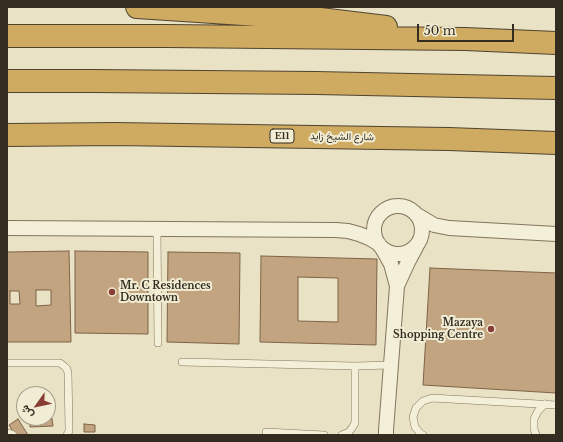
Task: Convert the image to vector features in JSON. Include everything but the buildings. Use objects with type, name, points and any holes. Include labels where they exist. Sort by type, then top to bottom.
[{"type":"highway","points":[[137,7],[320,19],[392,27],[465,39]]},
{"type":"highway","points":[[7,36],[465,39],[556,43]]},
{"type":"highway","points":[[7,81],[316,83],[556,88]]},
{"type":"highway","name":"شارع الشيخ زايد","points":[[7,135],[115,134],[449,139],[556,143]]},
{"type":"street","points":[[397,286],[391,264],[380,246],[374,232],[376,220],[380,214],[390,207],[403,206],[409,208],[434,225],[444,228],[556,234]]},
{"type":"street","points":[[385,433],[397,286],[422,235],[422,222],[419,216]]},
{"type":"street","points":[[7,228],[336,230],[348,231],[369,238],[393,254],[405,253],[418,244],[438,235],[472,229]]},
{"type":"lane","points":[[158,229],[158,343]]},
{"type":"lane","points":[[182,362],[355,366],[390,365]]},
{"type":"lane","points":[[7,363],[60,363],[67,369],[69,431],[67,435]]},
{"type":"lane","points":[[342,435],[348,432],[355,423],[355,366]]},
{"type":"lane","points":[[423,435],[415,427],[413,417],[416,408],[423,401],[432,398],[556,405]]},
{"type":"lane","points":[[536,435],[534,429],[534,419],[538,411],[545,404]]},
{"type":"lane","points":[[266,432],[324,435]]},
{"type":"lane","points":[[7,433],[13,435]]},
{"type":"place","name":"Mr. C Residences Downtown","points":[[112,292]]},
{"type":"place","name":"Mazaya Shopping Centre","points":[[491,329]]}]
